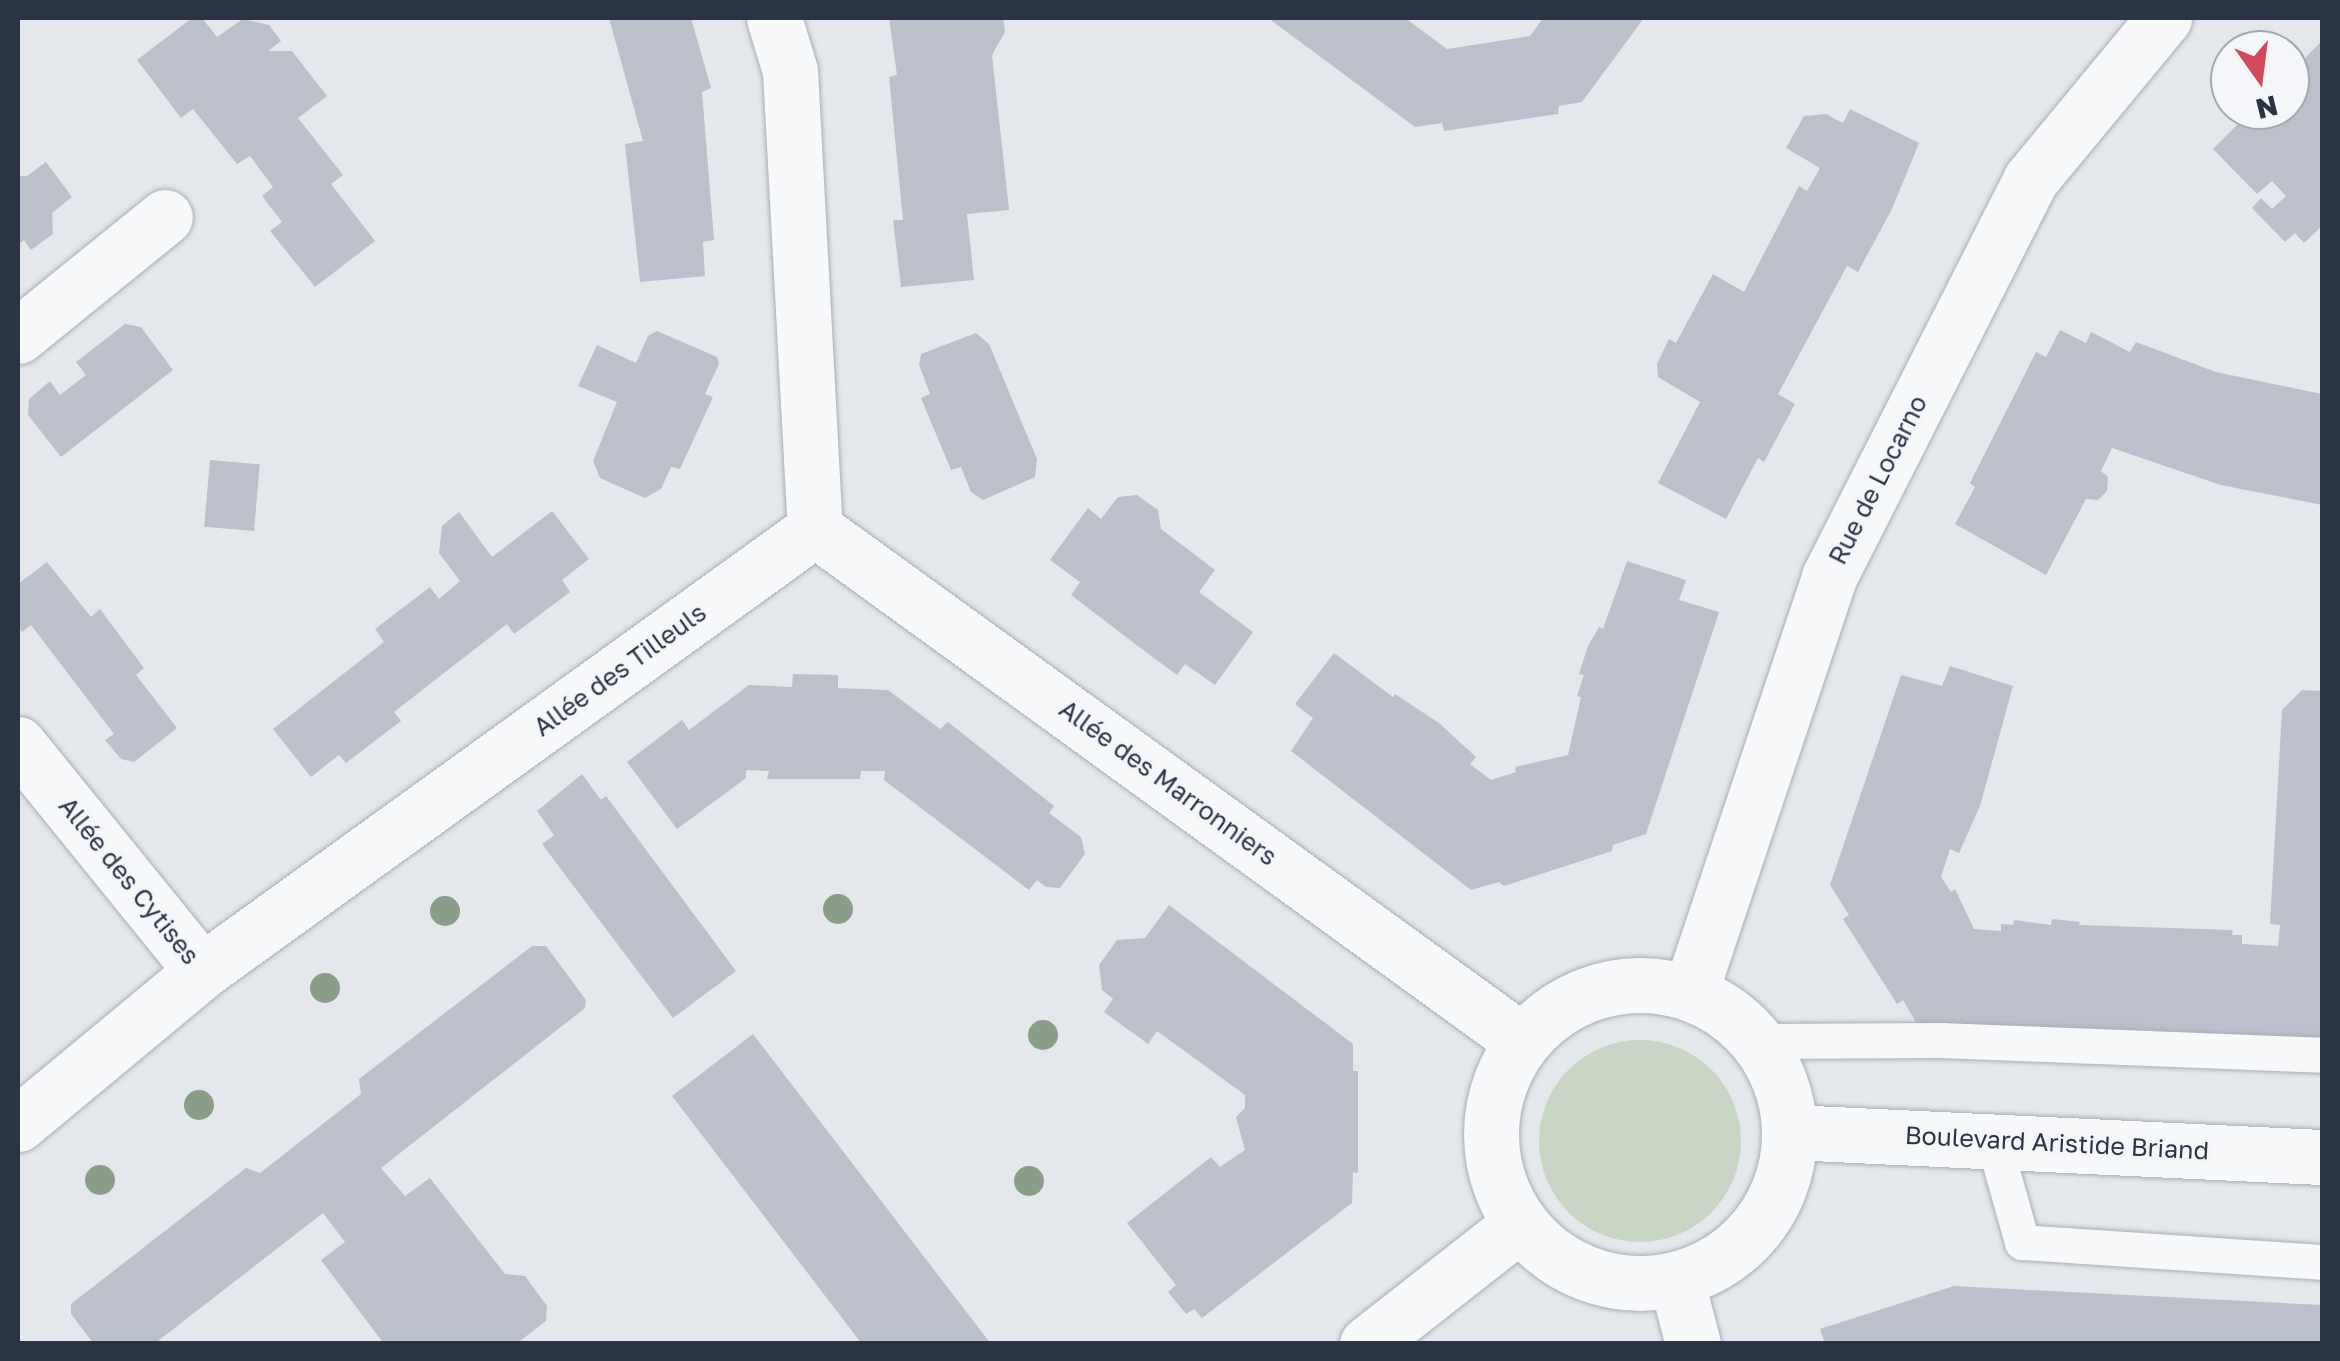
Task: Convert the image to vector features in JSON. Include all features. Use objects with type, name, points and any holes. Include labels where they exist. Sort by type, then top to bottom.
[{"type":"street","points":[[774,18],[790,71],[815,530]]},
{"type":"street","name":"Rue de Locarno","points":[[1690,993],[1829,578],[2031,180],[2164,18]]},
{"type":"street","points":[[18,336],[165,217]]},
{"type":"street","name":"Allée des Tilleuls","points":[[18,1124],[202,971],[815,530]]},
{"type":"street","name":"Allée des Marronniers","points":[[815,530],[1518,1038]]},
{"type":"street","name":"Allée des Cytises","points":[[18,744],[202,971]]},
{"type":"street","points":[[1635,984],[1690,993],[1728,1012],[1758,1041],[1782,1084],[1791,1132],[1784,1176],[1765,1217],[1734,1251],[1700,1272],[1676,1279],[1614,1282],[1570,1267],[1540,1247],[1499,1195],[1492,1155],[1492,1109],[1518,1038],[1581,996],[1635,984]]},
{"type":"street","name":"Boulevard Aristide Briand","points":[[1791,1132],[2322,1157]]},
{"type":"street","points":[[1367,1344],[1520,1224]]},
{"type":"street","points":[[1676,1279],[1693,1344]]},
{"type":"lane","points":[[1758,1041],[1940,1040],[2322,1056]]},
{"type":"lane","points":[[1993,1139],[2022,1242],[2322,1262]]},
{"type":"green space","points":[[1640,1040],[1679,1048],[1711,1070],[1733,1102],[1741,1141],[1733,1180],[1711,1212],[1679,1234],[1640,1242],[1601,1234],[1569,1212],[1547,1180],[1539,1141],[1547,1102],[1569,1070],[1601,1048]]},
{"type":"building","points":[[192,18],[202,18],[217,37],[243,19],[269,25],[281,41],[268,51],[292,51],[327,96],[298,118],[343,175],[331,184],[375,241],[315,287],[270,231],[282,222],[262,196],[273,187],[250,156],[237,164],[193,109],[181,118],[137,60]]},
{"type":"building","points":[[609,18],[691,18],[711,88],[702,92],[714,240],[703,242],[705,276],[640,282],[625,144],[643,141]]},
{"type":"building","points":[[889,18],[1003,18],[1005,32],[992,55],[1009,210],[967,214],[974,280],[901,287],[893,220],[903,220],[889,77],[897,75]]},
{"type":"building","points":[[1268,18],[1405,18],[1447,49],[1530,36],[1543,18],[1644,18],[1582,102],[1559,106],[1558,114],[1444,131],[1442,123],[1415,127]]},
{"type":"building","points":[[2322,41],[2322,226],[2304,243],[2295,233],[2285,242],[2252,208],[2261,198],[2272,209],[2286,196],[2272,181],[2257,194],[2213,149],[2232,130],[2310,130],[2310,53]]},
{"type":"building","points":[[1850,109],[1919,143],[1892,209],[1858,272],[1847,266],[1778,394],[1795,404],[1764,462],[1758,458],[1726,519],[1658,483],[1700,402],[1658,377],[1657,364],[1669,339],[1676,343],[1713,274],[1744,292],[1799,186],[1807,191],[1820,168],[1786,148],[1804,116],[1826,114],[1843,123]]},
{"type":"building","points":[[46,162],[72,197],[52,213],[53,234],[31,250],[24,240],[18,245],[18,176],[27,176]]},
{"type":"building","points":[[125,324],[141,327],[173,370],[61,457],[28,415],[29,399],[50,381],[60,395],[86,375],[76,362]]},
{"type":"building","points":[[2060,330],[2086,343],[2091,332],[2130,352],[2136,342],[2216,372],[2322,394],[2322,505],[2221,485],[2112,448],[2101,471],[2108,477],[2107,491],[2098,500],[2086,499],[2046,575],[1955,524],[1975,487],[1970,483],[2036,352],[2046,357]]},
{"type":"building","points":[[657,331],[717,357],[719,364],[705,394],[713,397],[680,469],[671,467],[661,489],[645,498],[600,478],[593,461],[617,402],[578,386],[597,345],[636,363],[648,336]]},
{"type":"building","points":[[976,333],[989,344],[1037,459],[1035,477],[983,500],[971,492],[961,467],[951,470],[921,398],[930,394],[919,365],[921,354]]},
{"type":"building","points":[[210,460],[260,464],[254,531],[204,527]]},
{"type":"building","points":[[1137,495],[1158,510],[1161,529],[1215,570],[1199,592],[1253,632],[1215,685],[1185,664],[1177,675],[1151,656],[1071,595],[1080,582],[1050,560],[1088,508],[1101,519],[1118,497]]},
{"type":"building","points":[[552,511],[589,559],[562,580],[570,592],[514,634],[507,624],[394,712],[401,721],[346,763],[339,755],[311,777],[273,729],[384,642],[375,629],[430,587],[439,599],[460,581],[439,553],[442,526],[459,512],[492,557]]},
{"type":"building","points":[[1627,561],[1686,580],[1679,600],[1719,612],[1646,834],[1613,845],[1612,851],[1504,886],[1499,882],[1471,890],[1291,751],[1313,718],[1295,704],[1334,653],[1393,697],[1395,694],[1439,723],[1476,757],[1470,764],[1491,780],[1516,772],[1515,767],[1568,755],[1584,675],[1579,674],[1588,646],[1599,627],[1603,629]]},
{"type":"building","points":[[47,562],[91,617],[100,609],[144,668],[136,675],[177,728],[134,762],[121,759],[105,740],[114,734],[31,625],[22,632],[18,626],[18,584]]},
{"type":"building","points":[[1950,666],[2013,686],[1980,806],[1959,853],[1950,849],[1941,877],[1951,892],[1955,889],[1974,929],[2001,931],[2001,924],[2013,925],[2014,920],[2051,925],[2052,919],[2080,922],[2079,925],[2233,930],[2232,935],[2242,935],[2242,944],[2278,946],[2280,925],[2270,924],[2282,710],[2302,690],[2322,691],[2322,1044],[1917,1024],[1903,1000],[1897,1004],[1843,919],[1849,915],[1830,885],[1901,675],[1942,686]]},
{"type":"building","points":[[793,674],[838,675],[838,688],[888,690],[940,729],[948,722],[1054,806],[1049,813],[1081,837],[1085,854],[1060,888],[1046,887],[1037,880],[1029,890],[884,780],[885,771],[861,771],[860,779],[767,779],[769,771],[746,770],[746,778],[677,829],[627,762],[682,720],[689,730],[749,685],[792,687]]},
{"type":"building","points":[[582,774],[601,800],[606,796],[736,971],[673,1018],[542,844],[554,835],[537,811]]},
{"type":"building","points":[[1169,905],[1353,1044],[1353,1071],[1358,1071],[1358,1173],[1353,1172],[1352,1203],[1202,1318],[1194,1309],[1186,1314],[1168,1292],[1176,1285],[1127,1223],[1211,1157],[1220,1167],[1245,1150],[1236,1117],[1245,1108],[1245,1095],[1157,1031],[1148,1044],[1104,1012],[1113,999],[1102,990],[1099,965],[1117,940],[1145,938]]},
{"type":"building","points":[[532,946],[546,946],[586,1000],[585,1008],[381,1168],[405,1196],[430,1178],[505,1274],[525,1276],[547,1306],[546,1321],[516,1344],[384,1344],[321,1260],[345,1242],[323,1213],[154,1344],[94,1344],[71,1314],[71,1304],[246,1168],[260,1173],[361,1094],[359,1079]]},
{"type":"building","points":[[753,1034],[991,1344],[862,1344],[672,1096]]},
{"type":"building","points":[[1954,1286],[2322,1305],[2322,1344],[1825,1344],[1820,1329]]}]
